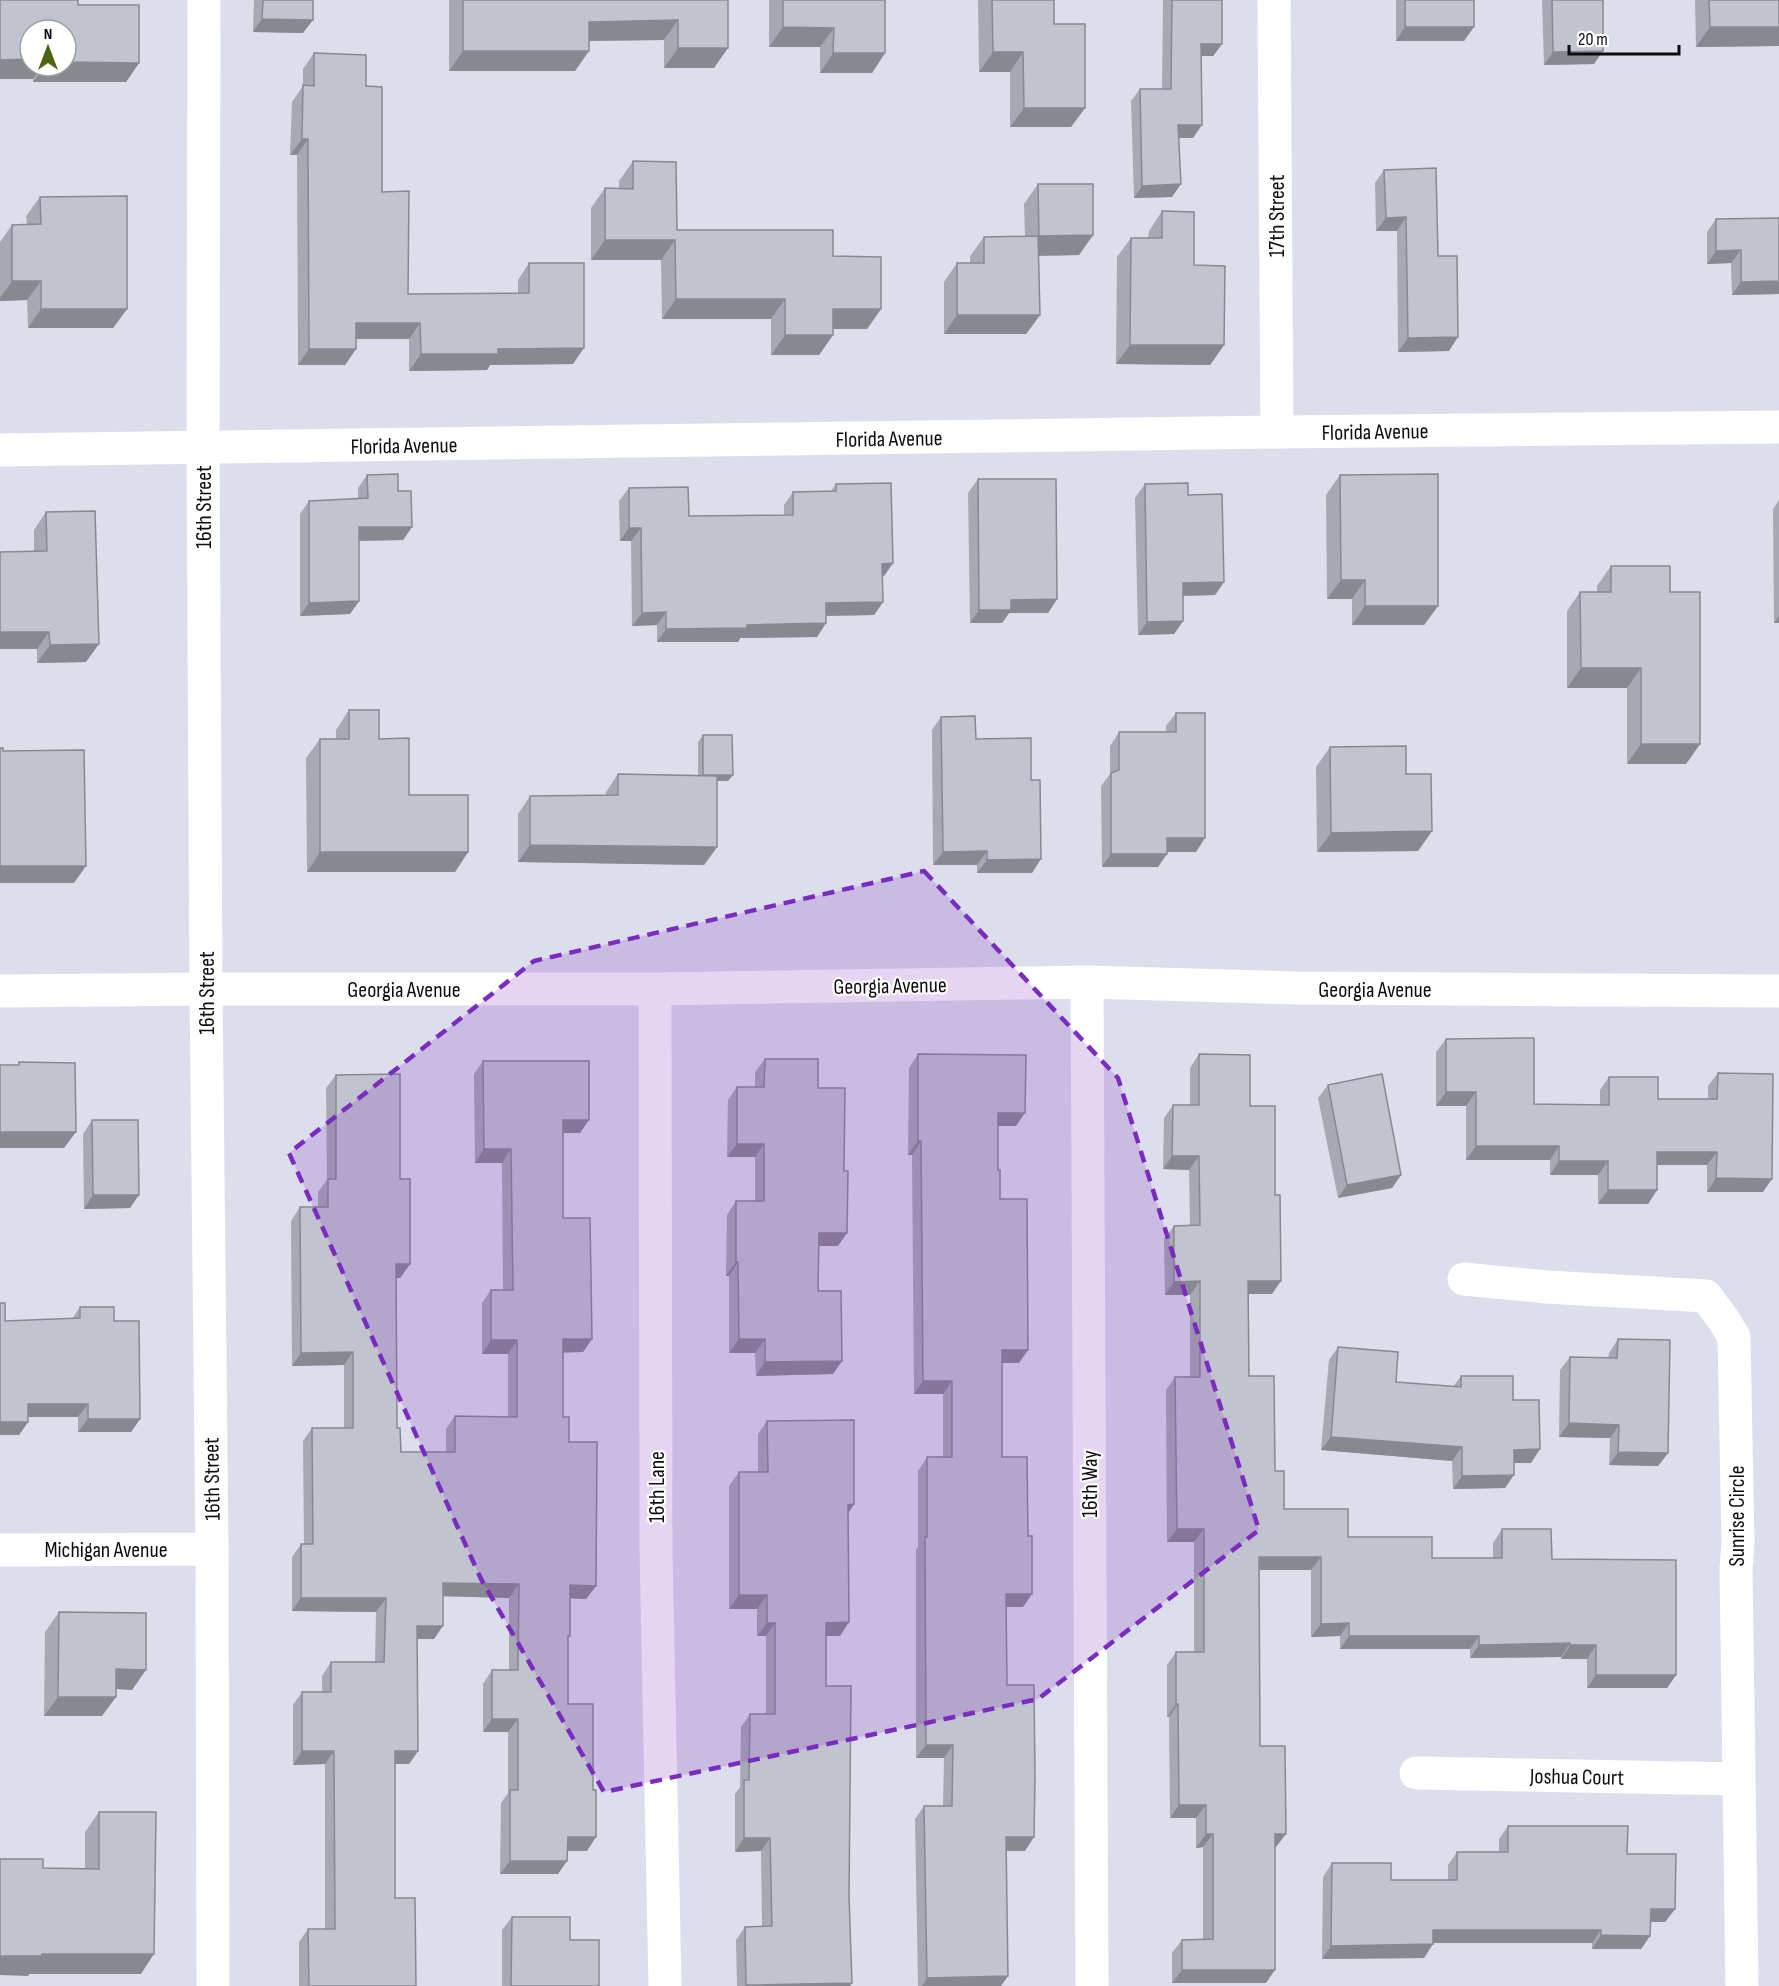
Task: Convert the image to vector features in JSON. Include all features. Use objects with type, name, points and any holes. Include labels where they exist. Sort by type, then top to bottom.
[{"type":"street","name":"16th Street","points":[[204,0],[203,448],[212,1549],[213,1986]]},
{"type":"street","name":"17th Street","points":[[1274,0],[1277,432]]},
{"type":"street","name":"Florida Avenue","points":[[0,450],[1779,427]]},
{"type":"street","name":"Georgia Avenue","points":[[0,991],[656,989],[1087,982],[1297,988],[1779,991]]},
{"type":"street","name":"16th Way","points":[[1087,982],[1092,1986]]},
{"type":"street","name":"16th Lane","points":[[656,989],[657,1552],[665,1986]]},
{"type":"street","name":"Sunrise Circle","points":[[1464,1279],[1706,1296],[1734,1337],[1742,1986]]},
{"type":"street","name":"Michigan Avenue","points":[[0,1550],[212,1549]]},
{"type":"street","name":"Joshua Court","points":[[1416,1773],[1738,1779]]},
{"type":"highlighted area","points":[[924,871],[1118,1078],[1259,1530],[1038,1699],[604,1792],[481,1579],[289,1153],[534,961]]},
{"type":"building","points":[[0,0],[78,0],[78,5],[139,5],[139,63],[78,62],[78,18],[18,18],[18,59],[0,60]]},
{"type":"building","points":[[263,0],[313,0],[313,20],[262,19]]},
{"type":"building","points":[[463,0],[728,0],[728,48],[678,48],[678,20],[589,22],[589,51],[463,51]]},
{"type":"building","points":[[783,0],[885,0],[885,53],[833,53],[834,28],[783,27]]},
{"type":"building","points":[[992,0],[1054,0],[1054,24],[1085,24],[1085,108],[1024,108],[1023,52],[993,52]]},
{"type":"building","points":[[1172,0],[1222,0],[1222,44],[1201,44],[1202,125],[1178,125],[1181,184],[1142,186],[1140,89],[1171,89]]},
{"type":"building","points":[[1405,0],[1474,0],[1474,27],[1405,27]]},
{"type":"building","points":[[1552,0],[1603,0],[1603,51],[1553,52]]},
{"type":"building","points":[[1709,0],[1779,0],[1779,27],[1710,27]]},
{"type":"building","points":[[314,53],[366,55],[366,86],[382,87],[382,192],[409,191],[408,294],[529,293],[529,263],[584,263],[584,348],[498,349],[498,354],[421,354],[420,323],[356,323],[356,349],[309,349],[308,139],[302,139],[303,85],[314,86]]},
{"type":"building","points":[[633,161],[676,162],[677,230],[833,230],[833,256],[881,257],[881,309],[833,309],[833,335],[785,335],[785,299],[676,299],[675,240],[605,240],[605,188],[633,189]]},
{"type":"building","points":[[1436,168],[1438,256],[1457,256],[1458,337],[1408,338],[1406,217],[1386,218],[1384,170]]},
{"type":"building","points":[[1038,184],[1093,184],[1093,235],[1039,236]]},
{"type":"building","points":[[127,196],[127,309],[41,309],[41,281],[12,281],[12,225],[41,224],[40,197]]},
{"type":"building","points":[[1162,211],[1194,212],[1194,265],[1225,266],[1224,345],[1130,345],[1131,238],[1162,238]]},
{"type":"building","points":[[1779,218],[1779,281],[1741,282],[1741,250],[1716,251],[1716,219]]},
{"type":"building","points":[[1038,236],[1040,315],[957,315],[957,263],[984,263],[984,237]]},
{"type":"building","points":[[398,474],[398,491],[411,491],[412,527],[359,527],[359,601],[309,603],[309,501],[368,498],[367,475]]},
{"type":"building","points":[[1438,474],[1438,606],[1365,606],[1365,580],[1341,580],[1340,475]]},
{"type":"building","points":[[978,479],[1056,479],[1057,599],[1011,600],[1011,610],[979,610]]},
{"type":"building","points":[[891,483],[893,563],[882,564],[883,602],[826,603],[826,623],[747,625],[747,628],[666,629],[666,612],[642,613],[641,528],[629,528],[629,488],[688,487],[689,516],[793,515],[793,492],[836,491],[836,484]]},
{"type":"building","points":[[1188,483],[1188,495],[1222,494],[1224,582],[1183,583],[1183,621],[1147,622],[1145,484]]},
{"type":"building","points":[[95,511],[99,644],[50,645],[49,632],[0,632],[0,552],[47,551],[46,512]]},
{"type":"building","points":[[1611,566],[1670,566],[1670,592],[1700,592],[1700,744],[1641,744],[1641,668],[1581,668],[1580,592],[1611,592]]},
{"type":"building","points":[[349,710],[379,710],[379,739],[409,738],[409,795],[468,795],[468,852],[320,852],[320,739],[349,739]]},
{"type":"building","points":[[1176,713],[1205,713],[1205,838],[1167,838],[1167,854],[1111,854],[1111,773],[1119,770],[1119,732],[1176,732]]},
{"type":"building","points":[[975,716],[976,739],[1031,738],[1031,780],[1040,780],[1041,859],[987,860],[987,851],[943,852],[941,717]]},
{"type":"building","points":[[703,735],[732,735],[733,775],[703,775]]},
{"type":"building","points":[[1406,746],[1406,774],[1431,774],[1432,831],[1331,833],[1330,747]]},
{"type":"building","points":[[0,748],[3,748],[3,751],[84,750],[86,866],[0,866]]},
{"type":"building","points":[[618,774],[717,776],[717,847],[530,845],[530,796],[618,795]]},
{"type":"building","points":[[1534,1038],[1534,1104],[1609,1105],[1609,1077],[1658,1077],[1658,1099],[1717,1099],[1718,1073],[1773,1074],[1772,1179],[1716,1178],[1717,1152],[1657,1152],[1657,1190],[1608,1190],[1608,1161],[1559,1161],[1559,1146],[1476,1146],[1476,1092],[1446,1092],[1446,1039]]},
{"type":"building","points":[[918,1054],[1026,1055],[1025,1113],[998,1113],[1000,1199],[1027,1199],[1028,1350],[1002,1350],[1002,1457],[1027,1457],[1028,1536],[1032,1536],[1032,1594],[1006,1594],[1007,1685],[1034,1685],[1034,1837],[1006,1837],[1008,1976],[927,1978],[924,1806],[952,1806],[953,1745],[926,1745],[927,1457],[952,1457],[952,1381],[923,1381]]},
{"type":"building","points":[[1199,1054],[1250,1055],[1250,1106],[1275,1106],[1275,1195],[1280,1195],[1281,1281],[1248,1281],[1249,1376],[1274,1376],[1275,1471],[1284,1471],[1284,1509],[1348,1509],[1348,1537],[1432,1537],[1432,1558],[1502,1558],[1502,1529],[1551,1529],[1552,1559],[1676,1560],[1676,1675],[1596,1675],[1596,1645],[1570,1645],[1570,1643],[1479,1645],[1479,1636],[1349,1636],[1349,1623],[1321,1624],[1321,1557],[1259,1557],[1260,1746],[1285,1746],[1286,1834],[1275,1834],[1275,1970],[1182,1970],[1182,1940],[1213,1939],[1213,1834],[1206,1834],[1206,1805],[1179,1805],[1178,1704],[1176,1704],[1176,1652],[1204,1652],[1204,1529],[1177,1529],[1175,1377],[1200,1377],[1200,1281],[1174,1282],[1174,1226],[1200,1225],[1199,1156],[1172,1156],[1173,1105],[1199,1105]]},
{"type":"building","points":[[765,1059],[818,1059],[818,1088],[845,1088],[844,1171],[848,1171],[847,1233],[819,1233],[818,1291],[841,1291],[842,1361],[765,1362],[765,1339],[739,1339],[736,1201],[764,1201],[764,1144],[737,1144],[737,1087],[764,1087]]},
{"type":"building","points":[[483,1061],[589,1061],[589,1120],[563,1120],[563,1218],[590,1218],[592,1339],[563,1339],[563,1417],[569,1417],[569,1442],[597,1442],[596,1586],[570,1585],[570,1636],[568,1636],[568,1704],[593,1704],[593,1790],[596,1790],[596,1837],[568,1837],[567,1861],[510,1861],[510,1790],[518,1790],[518,1719],[492,1719],[492,1670],[518,1670],[519,1584],[443,1583],[443,1626],[417,1626],[418,1751],[395,1751],[395,1898],[415,1898],[416,1986],[309,1986],[308,1929],[335,1929],[334,1751],[302,1751],[302,1692],[331,1692],[331,1662],[384,1662],[386,1598],[301,1598],[301,1544],[313,1544],[312,1428],[353,1428],[353,1352],[301,1353],[300,1207],[328,1207],[328,1179],[336,1179],[336,1075],[400,1074],[400,1179],[410,1179],[410,1264],[396,1264],[397,1428],[400,1428],[401,1452],[455,1452],[455,1416],[517,1417],[517,1340],[491,1340],[491,1290],[513,1290],[511,1149],[484,1149]]},
{"type":"building","points":[[19,1062],[75,1063],[76,1132],[0,1132],[0,1065],[19,1065]]},
{"type":"building","points":[[1382,1074],[1401,1175],[1347,1185],[1328,1085]]},
{"type":"building","points":[[92,1120],[138,1120],[139,1195],[93,1195]]},
{"type":"building","points":[[0,1303],[5,1303],[5,1321],[80,1318],[80,1307],[114,1307],[114,1321],[139,1321],[140,1419],[88,1419],[88,1404],[28,1404],[28,1422],[0,1422]]},
{"type":"building","points":[[1618,1339],[1670,1340],[1668,1453],[1618,1452],[1619,1425],[1569,1423],[1570,1357],[1617,1358]]},
{"type":"building","points":[[1338,1347],[1398,1352],[1396,1382],[1461,1387],[1461,1376],[1513,1376],[1513,1400],[1539,1400],[1540,1449],[1514,1450],[1514,1475],[1462,1476],[1462,1447],[1331,1437]]},
{"type":"building","points":[[854,1420],[854,1504],[848,1505],[849,1622],[826,1623],[826,1686],[851,1686],[849,1896],[852,1983],[746,1985],[745,1927],[772,1926],[770,1838],[744,1838],[744,1780],[749,1780],[750,1714],[775,1714],[775,1623],[767,1623],[767,1595],[739,1595],[739,1472],[768,1472],[767,1421]]},
{"type":"building","points":[[59,1612],[146,1613],[146,1670],[116,1669],[116,1697],[58,1697]]},
{"type":"building","points":[[99,1812],[156,1812],[154,1954],[0,1956],[0,1859],[43,1859],[43,1868],[99,1869]]},
{"type":"building","points":[[1508,1826],[1628,1826],[1627,1854],[1676,1854],[1675,1909],[1651,1909],[1650,1936],[1601,1935],[1601,1930],[1433,1930],[1433,1944],[1331,1946],[1332,1863],[1391,1863],[1391,1880],[1457,1880],[1457,1852],[1508,1852]]},
{"type":"building","points":[[512,1917],[570,1917],[570,1940],[599,1940],[599,1986],[511,1986]]}]
